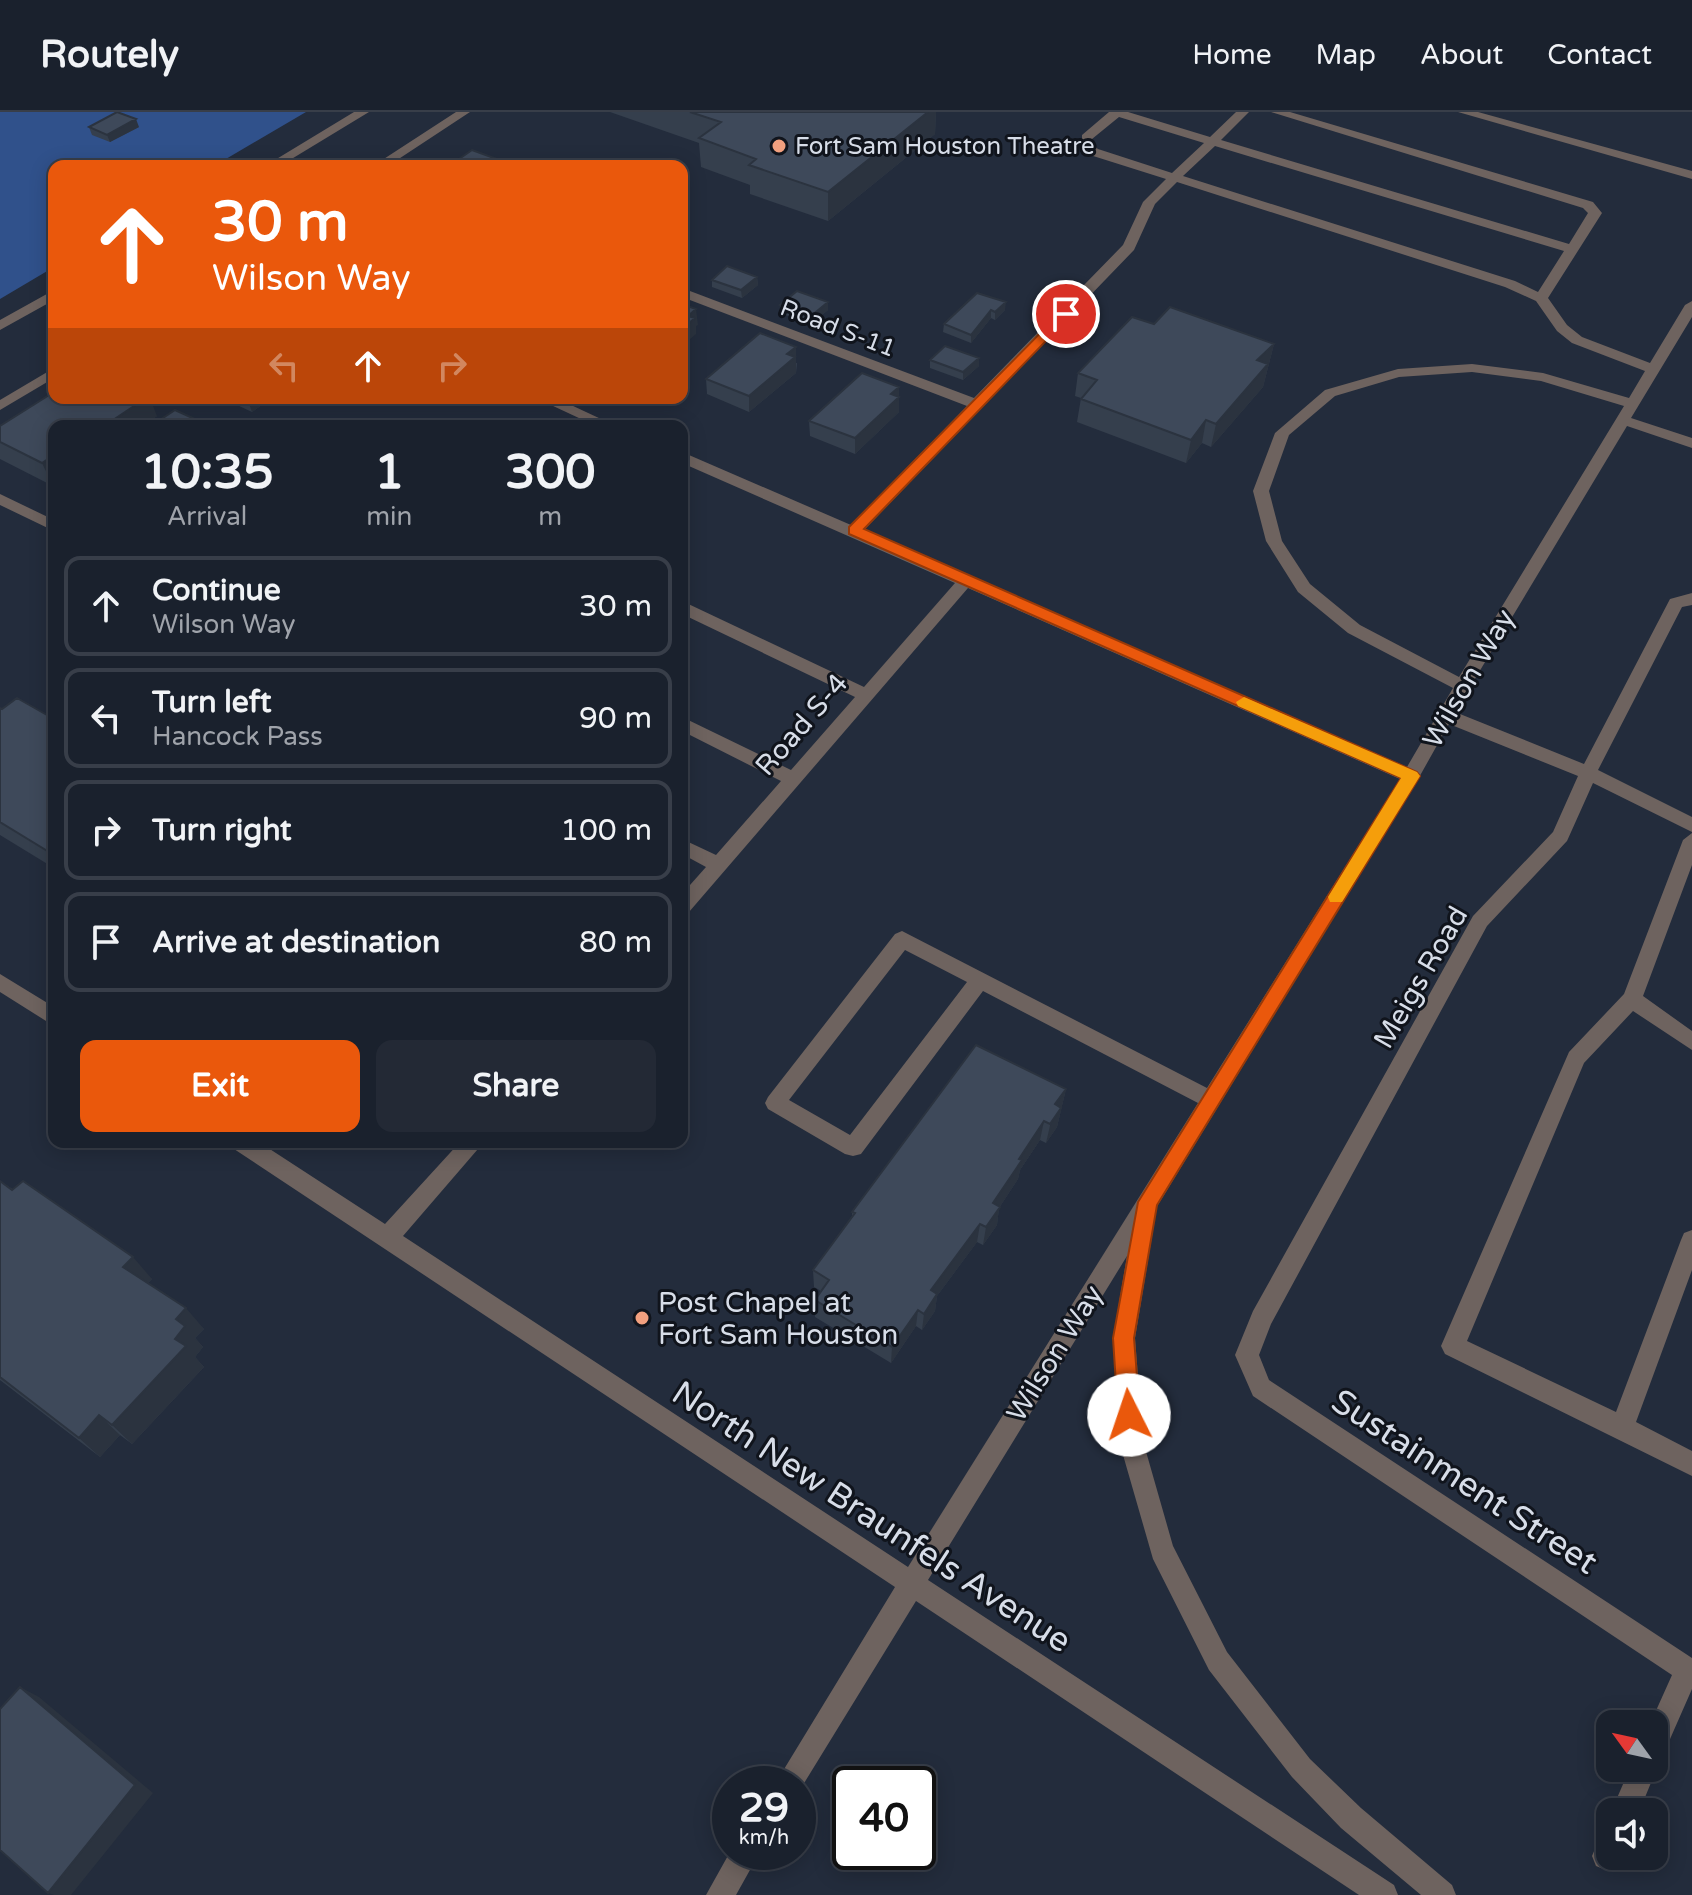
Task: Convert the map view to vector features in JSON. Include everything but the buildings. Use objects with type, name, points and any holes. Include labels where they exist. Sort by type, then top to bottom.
[{"type":"street","points":[[281,160],[363,112]]},
{"type":"street","points":[[1572,249],[1116,112],[1086,138],[1086,145],[1094,152],[1510,284],[1541,298],[1562,328],[1577,340],[1654,369]]},
{"type":"street","points":[[854,531],[1129,247],[1149,202],[1243,112]]},
{"type":"street","points":[[1277,112],[1588,205],[1595,213],[1541,298]]},
{"type":"street","points":[[388,160],[459,113]]},
{"type":"street","points":[[1473,113],[1692,175]]},
{"type":"street","name":"Road S-11","points":[[688,294],[978,405]]},
{"type":"street","points":[[0,326],[48,298]]},
{"type":"street","name":"Wilson Way","points":[[799,1766],[1411,776],[1692,305]]},
{"type":"street","points":[[1463,686],[1354,629],[1304,588],[1274,541],[1261,491],[1282,433],[1330,393],[1398,373],[1486,369],[1543,377],[1628,412],[1692,443]]},
{"type":"street","points":[[0,406],[48,376]]},
{"type":"street","points":[[557,404],[595,420]]},
{"type":"street","points":[[688,460],[1411,776]]},
{"type":"street","points":[[0,499],[48,523]]},
{"type":"street","name":"Road S-4","points":[[688,900],[966,580]]},
{"type":"street","name":"Meigs Road","points":[[1261,1319],[1480,921],[1560,836],[1588,773],[1676,603],[1692,599]]},
{"type":"street","points":[[688,610],[866,695]]},
{"type":"street","points":[[1445,715],[1588,773],[1692,825]]},
{"type":"street","points":[[688,726],[793,779]]},
{"type":"street","points":[[1692,840],[1632,999],[1576,1058],[1453,1346],[1692,1464]]},
{"type":"street","points":[[688,849],[719,865]]},
{"type":"street","points":[[980,980],[853,1147],[775,1103],[902,939],[1211,1100]]},
{"type":"street","points":[[0,982],[48,1014]]},
{"type":"street","points":[[1632,999],[1692,1042]]},
{"type":"street","name":"North New Braunfels Avenue","points":[[251,1148],[1384,1895]]},
{"type":"street","points":[[387,1238],[468,1148]]},
{"type":"street","points":[[1148,1202],[1124,1338],[1131,1441],[1162,1550],[1218,1661],[1301,1768],[1351,1818],[1442,1895]]},
{"type":"street","points":[[1622,1427],[1692,1240]]},
{"type":"street","name":"Sustainment Street","points":[[1261,1319],[1247,1355],[1261,1388],[1690,1672]]},
{"type":"street","points":[[1668,1717],[1690,1672]]},
{"type":"street","points":[[720,1895],[735,1870]]},
{"type":"shaded area","points":[[0,112],[306,112],[224,160],[48,160],[48,271],[0,299]]},
{"type":"slow traffic","points":[[1244,702],[1411,776],[1336,897]]},
{"type":"place","name":"Fort Sam Houston Theatre","points":[[779,146]]},
{"type":"place","name":"Post Chapel at Fort Sam Houston","points":[[642,1318]]},
{"type":"route","points":[[1066,314],[854,531],[1411,776],[1148,1202],[1124,1338],[1129,1415]]}]
